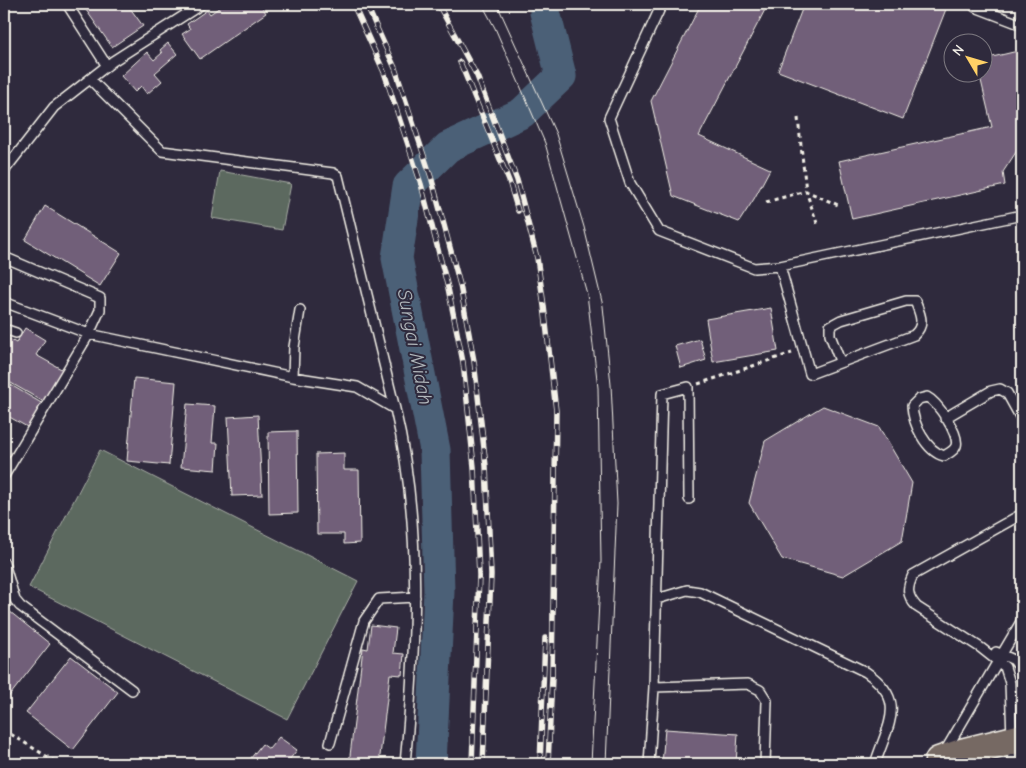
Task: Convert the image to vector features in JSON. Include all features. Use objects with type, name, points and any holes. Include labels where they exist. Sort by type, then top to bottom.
[{"type":"highway","points":[[939,763],[1016,747]]},
{"type":"lane","points":[[67,4],[107,66]]},
{"type":"lane","points":[[4,171],[54,107],[107,66],[202,4]]},
{"type":"lane","points":[[662,4],[609,118],[630,183],[660,231],[754,268],[780,266],[1022,215]]},
{"type":"lane","points":[[976,4],[975,6],[1022,25]]},
{"type":"lane","points":[[90,79],[162,151],[334,173],[338,176],[405,451],[414,560],[415,597],[413,675],[404,764]]},
{"type":"lane","points":[[4,257],[100,298],[100,310],[89,334],[4,476]]},
{"type":"lane","points":[[780,266],[810,374],[840,361],[914,336],[921,330],[922,320],[915,301],[889,306],[841,320],[830,326],[830,335],[840,361]]},
{"type":"lane","points":[[4,302],[89,334],[293,377],[357,387],[395,409]]},
{"type":"lane","points":[[293,377],[294,347],[300,310]]},
{"type":"lane","points":[[4,329],[16,333]]},
{"type":"lane","points":[[649,764],[654,687],[662,394],[688,387],[689,499]]},
{"type":"lane","points":[[946,418],[991,391],[1000,389],[1007,394],[1022,420]]},
{"type":"lane","points":[[927,396],[935,401],[946,418],[955,436],[956,444],[952,452],[944,456],[935,454],[929,446],[913,415],[912,406],[919,398],[927,396]]},
{"type":"lane","points":[[1022,514],[913,574],[908,588],[909,599],[917,606],[981,648],[999,657],[1014,660],[1022,671]]},
{"type":"lane","points":[[4,563],[15,600],[20,606],[132,690]]},
{"type":"lane","points":[[657,599],[687,590],[700,592],[866,672],[881,682],[890,695],[892,710],[875,764]]},
{"type":"lane","points":[[330,743],[364,621],[379,599],[415,597]]},
{"type":"lane","points":[[939,763],[1022,620]]},
{"type":"lane","points":[[999,657],[1005,666],[1010,683],[1016,747]]},
{"type":"lane","points":[[654,687],[748,684],[760,690],[767,701],[765,764]]},
{"type":"path","points":[[798,118],[806,191],[818,226]]},
{"type":"path","points":[[766,202],[806,191],[838,205]]},
{"type":"path","points":[[688,387],[803,349]]},
{"type":"path","points":[[4,730],[59,764]]},
{"type":"green space","points":[[220,171],[291,184],[282,230],[212,218]]},
{"type":"green space","points":[[100,450],[358,581],[287,719],[29,587]]},
{"type":"building","points":[[95,4],[127,4],[143,26],[112,47],[86,10]]},
{"type":"building","points":[[163,4],[184,4],[177,9],[174,5],[167,10]]},
{"type":"building","points":[[222,4],[260,4],[266,13],[200,59],[182,34],[190,29],[187,24],[207,10],[210,14]]},
{"type":"building","points":[[701,4],[768,4],[699,136],[770,169],[739,222],[673,196],[651,101]]},
{"type":"building","points":[[804,4],[948,4],[903,119],[778,71]]},
{"type":"building","points":[[168,43],[177,54],[155,73],[162,81],[147,94],[141,86],[135,92],[121,76],[147,52],[154,60],[162,53],[160,50]]},
{"type":"building","points":[[1022,50],[1022,143],[1003,172],[1005,185],[852,219],[839,161],[992,127],[981,82],[994,82],[994,57]]},
{"type":"building","points":[[45,206],[121,253],[100,286],[25,240]]},
{"type":"building","points":[[771,308],[778,351],[713,362],[706,319]]},
{"type":"building","points":[[25,328],[45,340],[36,355],[63,370],[44,402],[4,379],[4,336],[16,343]]},
{"type":"building","points":[[700,339],[706,360],[681,368],[675,346]]},
{"type":"building","points":[[134,378],[176,382],[169,465],[127,461]]},
{"type":"building","points":[[4,381],[43,404],[29,428],[4,414]]},
{"type":"building","points":[[187,404],[215,406],[212,443],[218,443],[216,470],[181,467]]},
{"type":"building","points":[[823,406],[879,427],[912,483],[902,541],[843,576],[782,559],[749,503],[765,441]]},
{"type":"building","points":[[258,415],[262,495],[232,496],[228,417]]},
{"type":"building","points":[[297,431],[298,513],[269,514],[268,432]]},
{"type":"building","points":[[344,453],[344,470],[359,470],[360,543],[344,544],[344,534],[317,534],[316,454]]},
{"type":"building","points":[[4,607],[50,644],[7,699],[4,696]]},
{"type":"building","points":[[371,625],[396,628],[393,653],[404,654],[402,675],[390,674],[379,764],[349,764],[363,648],[368,649]]},
{"type":"building","points":[[71,656],[118,692],[73,750],[26,713]]},
{"type":"building","points":[[665,729],[738,734],[736,764],[662,764]]},
{"type":"building","points":[[279,737],[297,750],[286,764],[247,763],[262,744],[269,749]]},
{"type":"waterway","name":"Sungai Midah","points":[[431,764],[439,591],[435,450],[397,258],[408,186],[448,147],[522,113],[561,76],[545,12]]},
{"type":"tram line","points":[[482,4],[495,28],[545,143],[587,294],[598,388],[601,561],[591,764]]},
{"type":"tram line","points":[[497,4],[556,134],[584,227],[603,306],[611,385],[617,504],[606,764]]},
{"type":"railway","points":[[353,4],[384,72],[421,184],[448,288],[463,362],[474,467],[479,575],[472,764]]},
{"type":"railway","points":[[366,4],[395,68],[432,180],[460,285],[474,361],[486,466],[491,575],[483,764]]},
{"type":"railway","points":[[438,4],[477,76],[517,180],[537,258],[544,306],[556,411],[552,677],[548,764]]},
{"type":"railway","points":[[460,62],[509,181],[518,211]]},
{"type":"railway","points":[[540,764],[545,638]]}]
